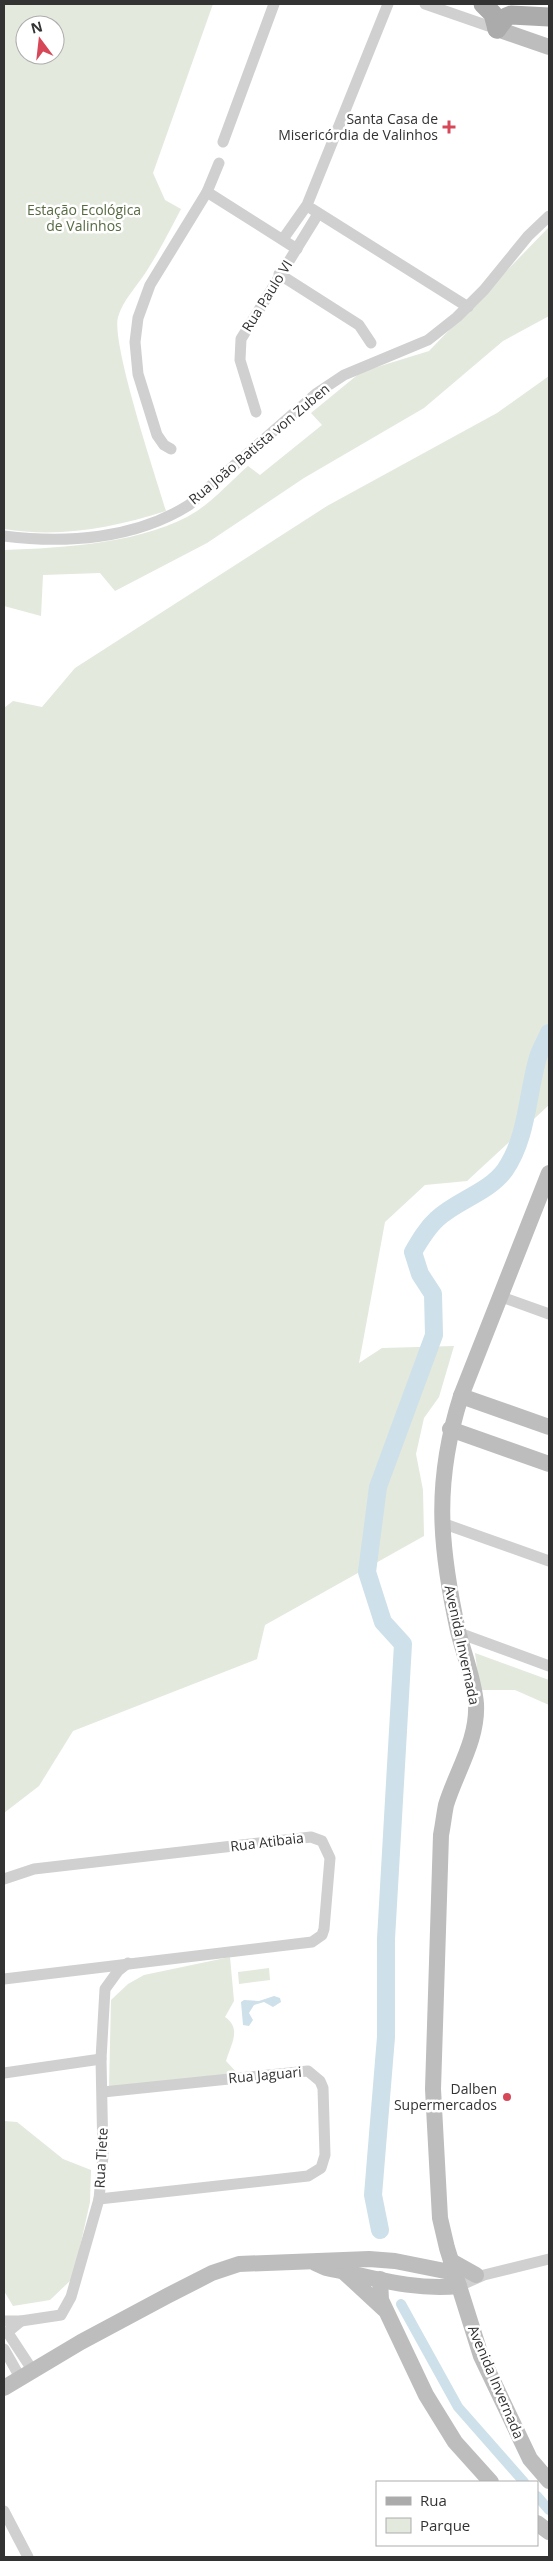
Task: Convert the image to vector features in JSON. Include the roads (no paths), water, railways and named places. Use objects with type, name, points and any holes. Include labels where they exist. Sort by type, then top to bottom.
[{"type":"main road","points":[[483,4],[493,14],[497,29]]},
{"type":"main road","points":[[497,29],[506,17],[511,15],[549,17]]},
{"type":"main road","points":[[497,29],[549,48]]},
{"type":"main road","name":"Avenida Invernada","points":[[549,1173],[545,1197],[499,1296],[461,1396],[450,1429],[443,1471],[442,1523],[448,1579],[459,1632],[474,1687],[476,1705],[475,1727],[446,1805],[441,1835],[433,2090],[440,2218],[464,2304],[481,2356],[530,2459],[549,2480]]},
{"type":"main road","points":[[461,1396],[549,1427]]},
{"type":"main road","points":[[450,1429],[549,1464]]},
{"type":"main road","points":[[4,2388],[81,2342],[212,2273],[248,2263],[312,2262],[353,2258],[395,2261],[429,2268],[453,2267]]},
{"type":"main road","points":[[395,2261],[380,2279],[380,2300],[426,2395],[455,2442],[490,2481]]},
{"type":"main road","points":[[312,2262],[343,2272],[380,2279],[402,2286],[426,2288],[453,2267]]},
{"type":"main road","points":[[429,2268],[441,2262],[478,2277],[464,2304]]},
{"type":"main road","points":[[343,2272],[385,2310]]},
{"type":"main road","points":[[538,2524],[549,2532]]},
{"type":"street","points":[[222,142],[274,4]]},
{"type":"street","name":"Rua Paulo VI","points":[[283,240],[307,205],[388,4]]},
{"type":"street","points":[[425,4],[497,29]]},
{"type":"street","points":[[171,449],[164,445],[157,435],[138,374],[135,349],[138,318],[150,285],[207,192],[219,163]]},
{"type":"street","points":[[207,192],[297,249]]},
{"type":"street","points":[[307,205],[318,214],[468,307]]},
{"type":"street","name":"Rua Paulo VI","points":[[256,412],[238,349],[245,329],[318,214]]},
{"type":"street","name":"Rua João Batista von Zuben","points":[[4,536],[33,540],[84,538],[130,531],[168,518],[189,504],[317,393],[344,375],[428,340],[468,307],[528,236],[549,216]]},
{"type":"street","points":[[279,274],[359,325],[370,343]]},
{"type":"street","points":[[499,1296],[549,1314]]},
{"type":"street","points":[[442,1523],[549,1561]]},
{"type":"street","points":[[459,1632],[549,1666]]},
{"type":"street","name":"Rua Atibaia","points":[[4,1979],[312,1942],[319,1938],[324,1929],[330,1858],[327,1848],[322,1841],[311,1836],[34,1870],[5,1878]]},
{"type":"street","name":"Rua Tiete","points":[[6,2329],[20,2321],[61,2315],[71,2297],[99,2199],[103,2156],[101,2059],[105,1989],[118,1971],[128,1963]]},
{"type":"street","points":[[4,2073],[101,2059]]},
{"type":"street","name":"Rua Jaguari","points":[[99,2199],[308,2176],[322,2168],[325,2155],[323,2088],[320,2081],[308,2072],[299,2071],[103,2092]]},
{"type":"street","points":[[453,2267],[478,2277],[549,2259]]},
{"type":"street","points":[[6,2329],[27,2375]]},
{"type":"street","points":[[4,2349],[27,2375]]},
{"type":"street","points":[[4,2511],[28,2557]]},
{"type":"waterway","points":[[380,2230],[373,2195],[386,2037],[386,1939],[403,1644],[383,1622],[367,1572],[378,1487],[434,1335],[433,1294],[420,1274],[413,1252],[427,1230],[437,1219],[445,1212],[490,1185],[505,1170],[518,1145],[526,1117],[538,1057],[549,1033]]},
{"type":"waterway","points":[[401,2304],[458,2407],[523,2481]]},
{"type":"waterway","points":[[538,2497],[549,2510]]},
{"type":"place","name":"Santa Casa de Misericórdia de Valinhos","points":[[449,127]]},
{"type":"place","name":"Dalben Supermercados","points":[[507,2097]]},
{"type":"park label","name":"Estação Ecológica de Valinhos","points":[[84,218]]}]
